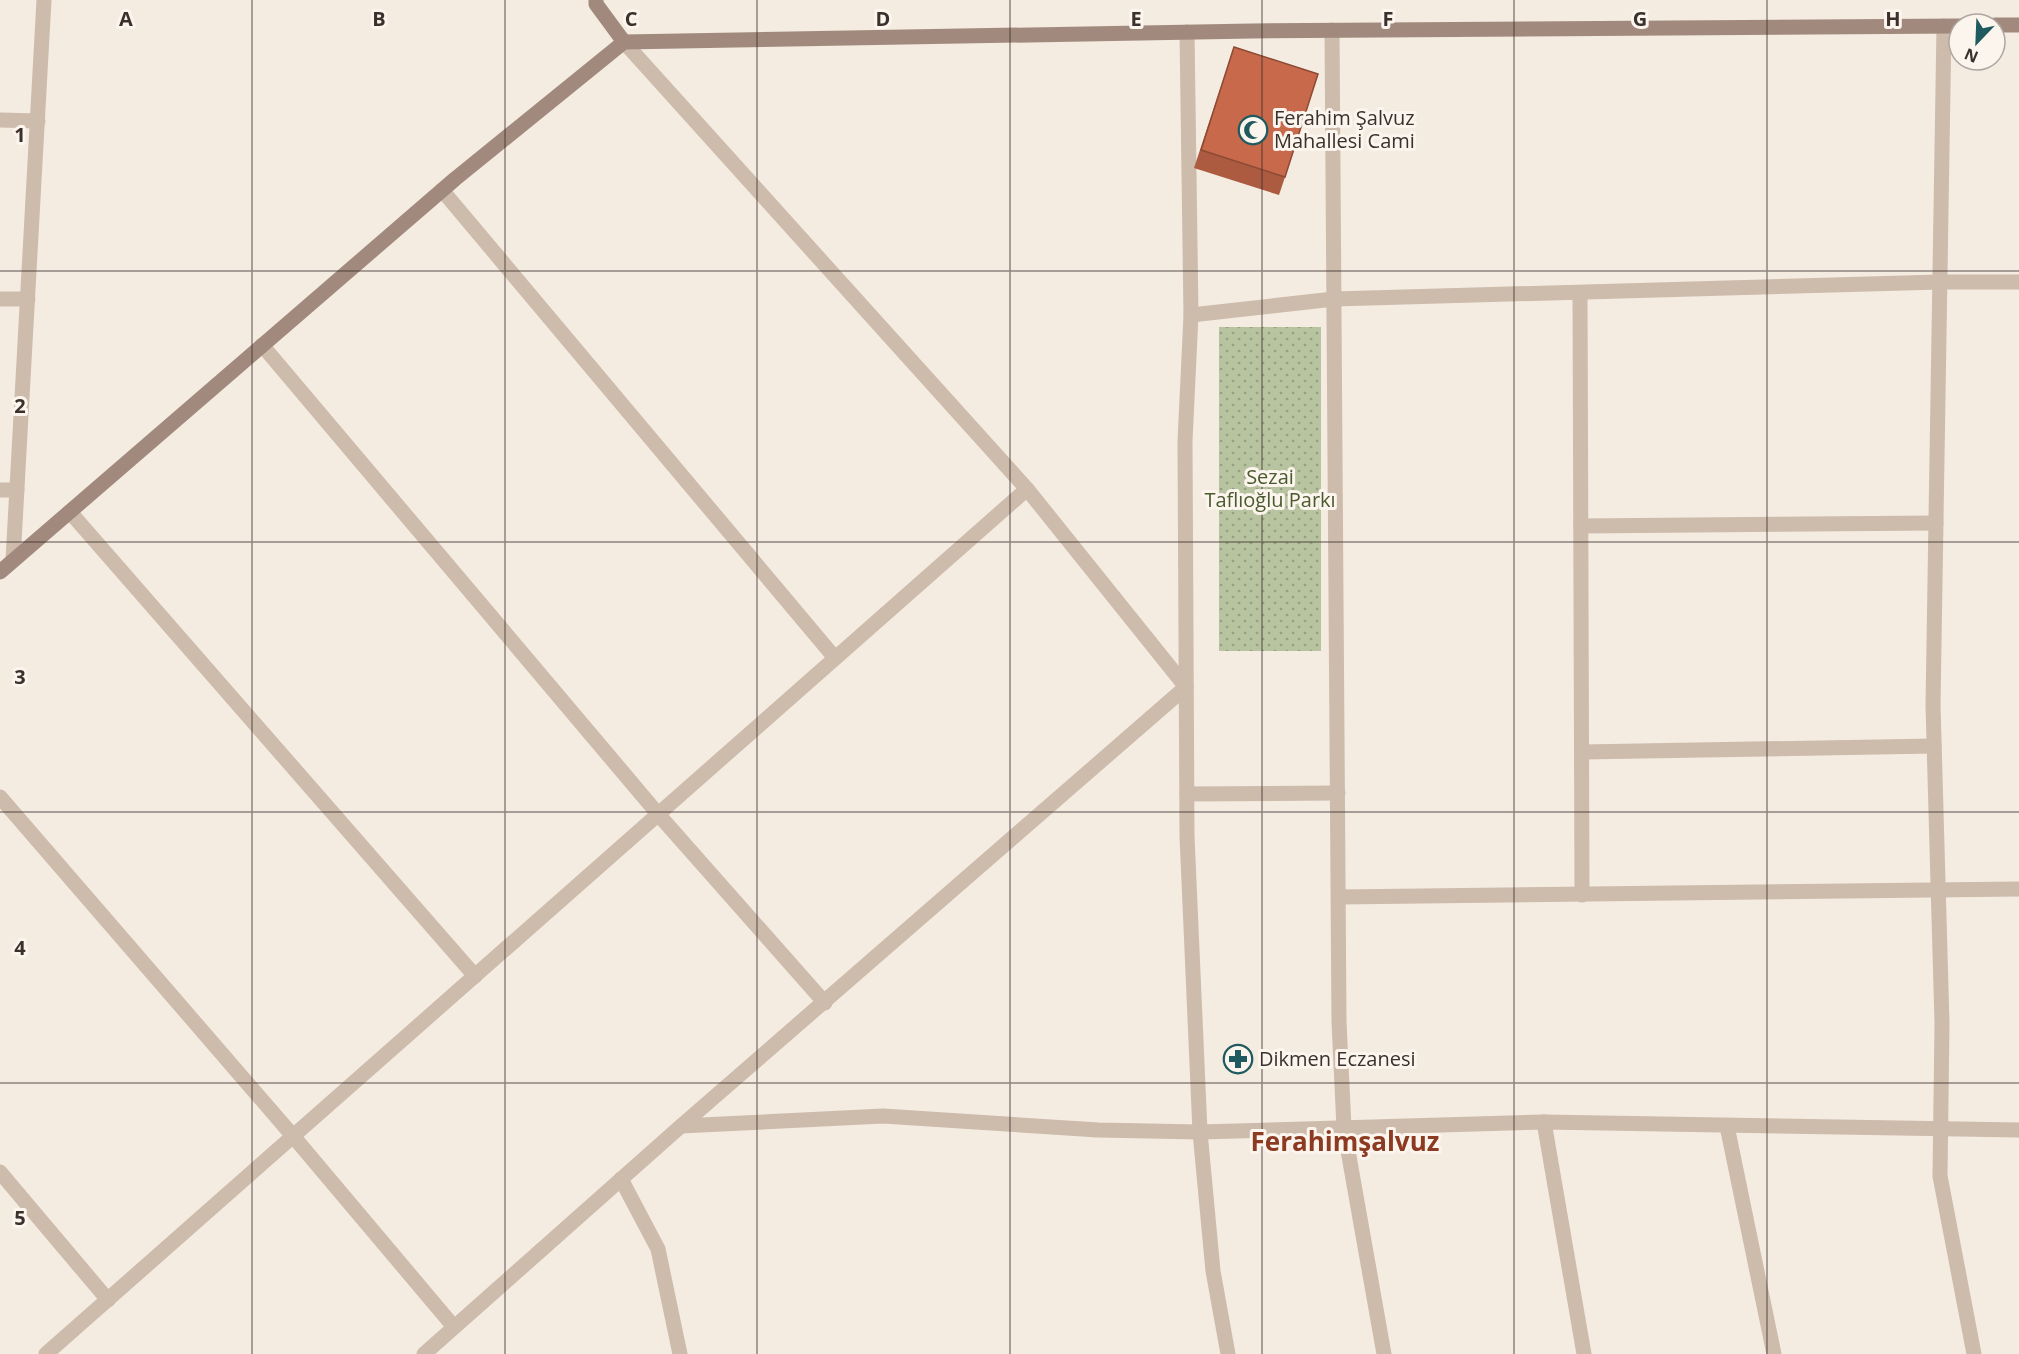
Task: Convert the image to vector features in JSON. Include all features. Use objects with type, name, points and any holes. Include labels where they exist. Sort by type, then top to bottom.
[{"type":"street","points":[[13,560],[44,0]]},
{"type":"street","points":[[596,0],[624,42],[1027,489],[1186,687]]},
{"type":"street","points":[[0,572],[442,190],[624,42],[1332,30],[1947,26]]},
{"type":"street","points":[[1332,30],[1339,1022],[1344,1128],[1384,1354]]},
{"type":"street","points":[[1186,32],[1191,315],[1185,441],[1187,848],[1200,1132],[1213,1271],[1228,1354]]},
{"type":"street","points":[[1950,72],[1940,282],[1933,705],[1942,1023],[1941,1176],[1974,1354]]},
{"type":"street","points":[[0,120],[38,121]]},
{"type":"street","points":[[442,190],[835,658]]},
{"type":"street","points":[[1191,315],[1334,299],[1940,282],[2019,282]]},
{"type":"street","points":[[1580,293],[1582,895]]},
{"type":"street","points":[[0,299],[28,299]]},
{"type":"street","points":[[262,345],[658,814],[825,1003]]},
{"type":"street","points":[[46,1354],[1027,489]]},
{"type":"street","points":[[0,490],[17,490]]},
{"type":"street","points":[[70,512],[475,976]]},
{"type":"street","points":[[1581,526],[1936,523]]},
{"type":"street","points":[[424,1354],[681,1126],[1186,687]]},
{"type":"street","points":[[1582,752],[1934,746]]},
{"type":"street","points":[[1187,794],[1338,793]]},
{"type":"street","points":[[0,797],[293,1136],[454,1327]]},
{"type":"street","points":[[1339,897],[2019,890]]},
{"type":"street","points":[[681,1126],[883,1116],[1098,1130],[1200,1132],[1544,1122],[2019,1130]]},
{"type":"street","points":[[1544,1122],[1584,1354]]},
{"type":"street","points":[[1727,1126],[1774,1354]]},
{"type":"street","points":[[0,1172],[108,1300]]},
{"type":"street","points":[[621,1179],[657,1249],[680,1354]]},
{"type":"green space","name":"Sezai Taflıoğlu Parkı","points":[[1219,327],[1321,327],[1321,651],[1219,651]]},
{"type":"building","name":"Ferahim Şalvuz Mahallesi Cami","points":[[1234,47],[1318,74],[1285,177],[1201,150]]},
{"type":"place","name":"Ferahim Şalvuz Mahallesi Cami","points":[[1253,130]]},
{"type":"place","name":"Dikmen Eczanesi","points":[[1238,1059]]},
{"type":"district","name":"Ferahimşalvuz","points":[[1345,1142]]}]
